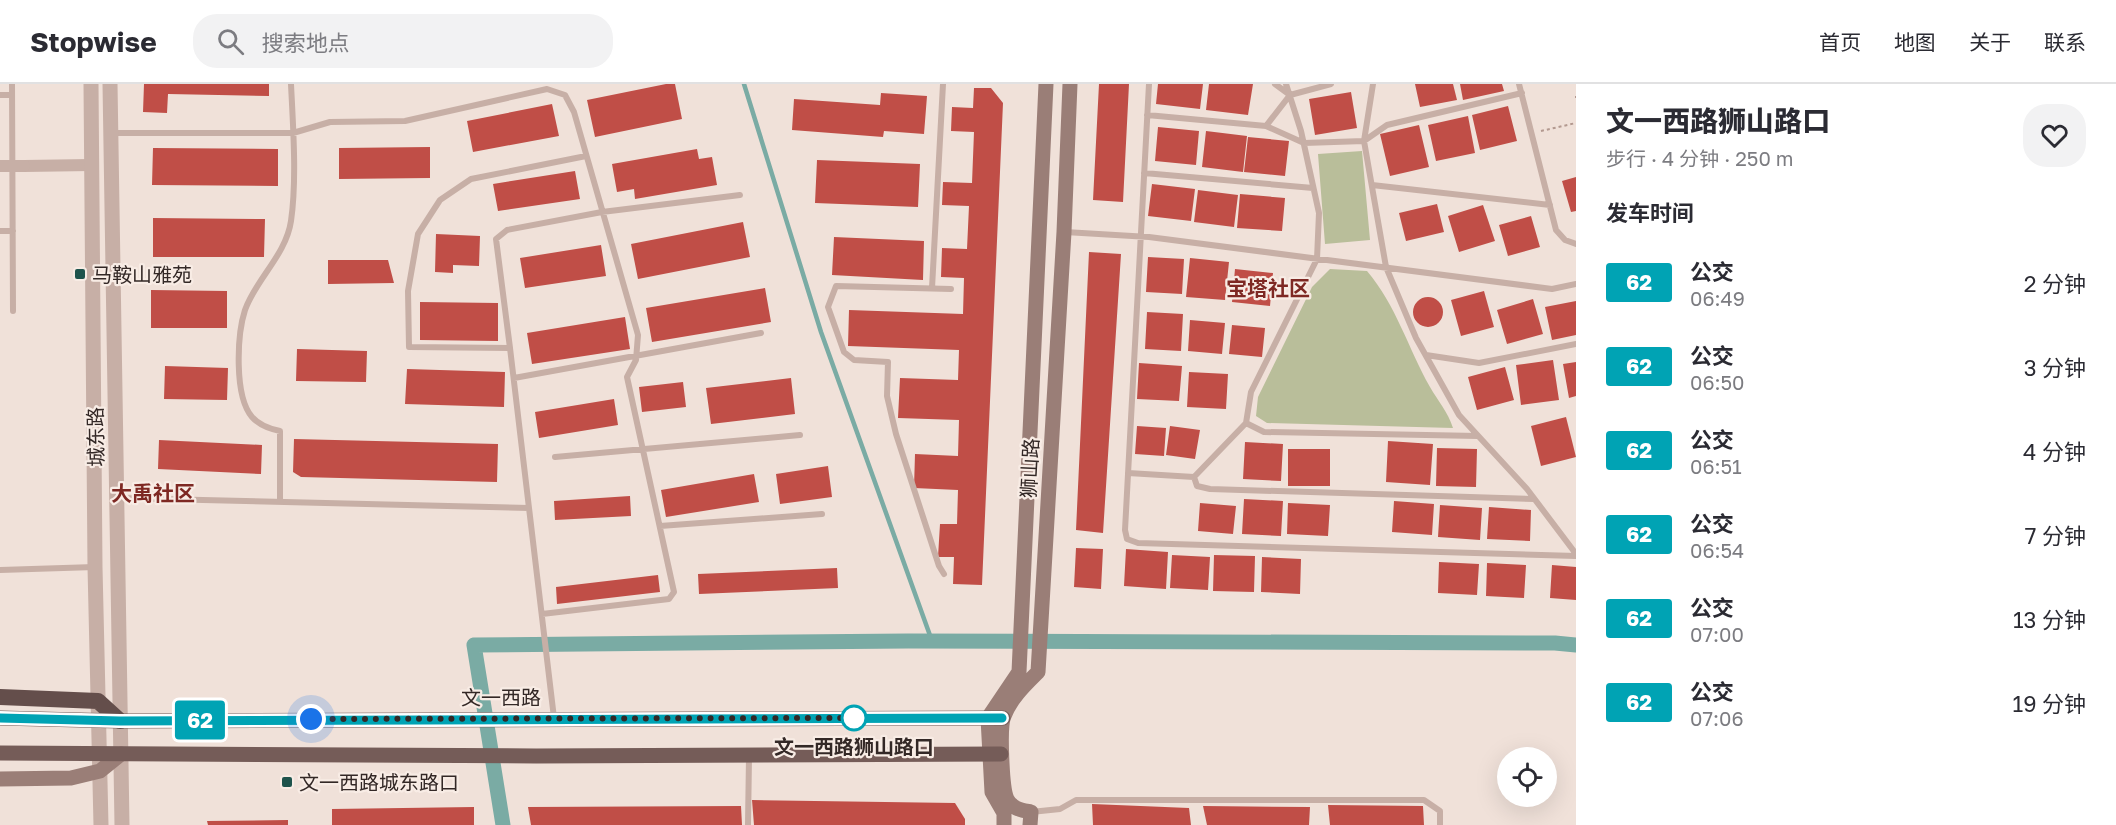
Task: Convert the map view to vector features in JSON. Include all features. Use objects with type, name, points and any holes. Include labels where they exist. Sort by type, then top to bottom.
[{"type":"highway","points":[[0,697],[98,700],[120,721]]},
{"type":"main road","name":"狮山路","points":[[995,718],[1019,672],[1042,84]]},
{"type":"main road","name":"狮山路","points":[[995,718],[1038,672],[1064,232],[1070,84]]},
{"type":"main road","name":"文一西路","points":[[0,718],[120,721],[455,718],[995,718]]},
{"type":"main road","points":[[995,718],[992,792],[1005,813],[1004,825]]},
{"type":"main road","points":[[0,753],[536,756],[995,754]]},
{"type":"main road","points":[[0,779],[71,778],[100,771],[121,754]]},
{"type":"main road","points":[[995,754],[1007,799],[1016,809],[1030,818]]},
{"type":"street","name":"城东路","points":[[92,84],[95,567],[101,825]]},
{"type":"street","name":"城东路","points":[[110,84],[122,825]]},
{"type":"street","points":[[0,166],[91,165]]},
{"type":"lane","points":[[12,84],[13,311]]},
{"type":"lane","points":[[280,501],[280,431],[267,428],[252,417],[242,395],[238,338],[245,309],[268,268],[282,251],[291,222],[293,132],[291,84]]},
{"type":"lane","points":[[932,288],[943,84]]},
{"type":"lane","points":[[1149,84],[1126,539],[1138,543],[1576,555]]},
{"type":"lane","points":[[1275,84],[1290,94]]},
{"type":"lane","points":[[1128,473],[1194,477],[1246,423],[1251,392],[1317,259],[1319,213],[1304,143],[1286,84]]},
{"type":"lane","points":[[1266,126],[1290,94],[1331,84]]},
{"type":"lane","points":[[1373,84],[1364,141],[1386,267],[1426,355],[1459,415],[1534,499],[1576,555]]},
{"type":"lane","points":[[1519,84],[1556,230],[1565,240],[1576,244]]},
{"type":"lane","points":[[109,133],[293,132],[330,122],[405,121],[547,89],[565,95],[574,112],[638,335],[636,356],[627,377],[674,592],[669,599],[542,614]]},
{"type":"lane","points":[[1147,115],[1266,126],[1304,143],[1364,141],[1387,124],[1522,93]]},
{"type":"lane","points":[[0,95],[12,95]]},
{"type":"lane","points":[[510,348],[409,347],[408,291],[418,234],[440,200],[471,179],[586,156]]},
{"type":"lane","points":[[1144,173],[1313,188]]},
{"type":"lane","points":[[1372,185],[1550,205]]},
{"type":"lane","points":[[554,718],[496,239],[507,230],[603,212],[740,195]]},
{"type":"lane","points":[[0,231],[13,231]]},
{"type":"lane","points":[[1064,232],[1140,236],[1552,289],[1576,284]]},
{"type":"lane","points":[[944,574],[939,566],[896,434],[887,396],[888,362],[854,360],[844,352],[828,307],[836,286],[951,289]]},
{"type":"lane","points":[[514,378],[761,333]]},
{"type":"lane","points":[[1426,355],[1479,363],[1576,344]]},
{"type":"lane","points":[[1246,423],[1264,432],[1478,436]]},
{"type":"lane","points":[[555,457],[643,451],[800,435]]},
{"type":"lane","points":[[1194,477],[1197,486],[1210,489],[1534,499]]},
{"type":"lane","points":[[117,498],[530,508]]},
{"type":"lane","points":[[660,526],[822,514]]},
{"type":"lane","points":[[0,570],[95,567]]},
{"type":"lane","points":[[748,825],[749,756]]},
{"type":"lane","points":[[1030,818],[1060,809],[1076,800],[1424,800],[1440,811],[1440,825]]},
{"type":"path","points":[[1532,133],[1576,123]]},
{"type":"green space","points":[[1362,151],[1370,240],[1325,244],[1318,154]]},
{"type":"green space","points":[[1330,269],[1367,271],[1394,312],[1422,372],[1453,428],[1267,423],[1256,416],[1258,397],[1312,287]]},
{"type":"building","points":[[144,84],[269,84],[269,96],[168,94],[167,113],[143,112]]},
{"type":"building","points":[[675,84],[682,119],[595,137],[587,100]]},
{"type":"building","points":[[1099,84],[1129,84],[1123,202],[1093,200]]},
{"type":"building","points":[[1158,84],[1203,84],[1200,109],[1156,104]]},
{"type":"building","points":[[1209,84],[1253,84],[1248,115],[1206,110]]},
{"type":"building","points":[[1415,84],[1453,84],[1457,100],[1420,107]]},
{"type":"building","points":[[1460,84],[1502,84],[1504,91],[1463,100]]},
{"type":"building","points":[[974,88],[991,88],[1003,103],[982,585],[953,584],[954,557],[938,557],[940,524],[957,524],[958,490],[914,488],[915,454],[958,456],[959,420],[898,418],[900,378],[958,380],[959,350],[848,346],[849,310],[963,314],[964,278],[941,277],[942,248],[967,249],[969,206],[942,205],[943,182],[972,183],[974,132],[951,131],[952,107],[973,108]]},
{"type":"building","points":[[1351,92],[1357,128],[1315,135],[1309,99]]},
{"type":"building","points":[[881,93],[927,96],[924,134],[884,131],[883,137],[792,130],[794,99],[880,105]]},
{"type":"building","points":[[552,104],[559,136],[473,152],[467,121]]},
{"type":"building","points":[[1508,106],[1517,141],[1480,150],[1472,115]]},
{"type":"building","points":[[1468,116],[1475,153],[1436,161],[1428,125]]},
{"type":"building","points":[[1419,125],[1429,167],[1390,176],[1380,134]]},
{"type":"building","points":[[1158,127],[1199,131],[1196,165],[1155,161]]},
{"type":"building","points":[[1206,131],[1247,136],[1243,172],[1202,167]]},
{"type":"building","points":[[1248,137],[1289,141],[1285,176],[1244,172]]},
{"type":"building","points":[[430,147],[430,178],[339,179],[339,148]]},
{"type":"building","points":[[153,148],[278,149],[278,186],[152,185]]},
{"type":"building","points":[[697,149],[699,159],[712,157],[717,185],[635,199],[634,189],[617,192],[612,164]]},
{"type":"building","points":[[817,160],[920,164],[918,207],[815,203]]},
{"type":"building","points":[[575,171],[580,199],[498,211],[493,184]]},
{"type":"building","points":[[1576,177],[1576,211],[1571,212],[1562,181]]},
{"type":"building","points":[[1152,184],[1195,189],[1191,221],[1148,216]]},
{"type":"building","points":[[1198,190],[1238,195],[1234,227],[1194,222]]},
{"type":"building","points":[[1240,194],[1285,198],[1282,231],[1237,228]]},
{"type":"building","points":[[1437,204],[1444,232],[1406,241],[1399,213]]},
{"type":"building","points":[[1483,205],[1495,241],[1459,252],[1448,216]]},
{"type":"building","points":[[1531,216],[1540,247],[1508,256],[1499,225]]},
{"type":"building","points":[[153,218],[265,219],[264,257],[153,257]]},
{"type":"building","points":[[743,222],[750,257],[638,279],[631,244]]},
{"type":"building","points":[[436,234],[480,236],[479,266],[453,265],[453,273],[435,272]]},
{"type":"building","points":[[834,237],[924,241],[923,280],[832,275]]},
{"type":"building","points":[[601,245],[606,276],[525,288],[520,258]]},
{"type":"building","points":[[1089,252],[1121,254],[1103,533],[1076,530]]},
{"type":"building","points":[[1148,257],[1184,259],[1182,294],[1146,292]]},
{"type":"building","points":[[1190,258],[1229,262],[1225,300],[1186,297]]},
{"type":"building","points":[[328,260],[388,260],[394,283],[328,284]]},
{"type":"building","points":[[1235,269],[1273,273],[1270,306],[1232,302]]},
{"type":"building","points":[[765,288],[771,322],[652,342],[646,308]]},
{"type":"building","points":[[151,290],[227,291],[227,328],[151,328]]},
{"type":"building","points":[[1484,291],[1494,327],[1461,336],[1451,300]]},
{"type":"building","points":[[1428,297],[1439,301],[1443,312],[1439,323],[1428,327],[1417,323],[1413,312],[1417,301]]},
{"type":"building","points":[[1533,299],[1543,334],[1507,344],[1497,310]]},
{"type":"building","points":[[1576,301],[1576,335],[1552,340],[1545,307]]},
{"type":"building","points":[[420,302],[498,303],[498,341],[420,340]]},
{"type":"building","points":[[1147,312],[1183,314],[1181,351],[1145,349]]},
{"type":"building","points":[[625,317],[630,349],[532,364],[527,333]]},
{"type":"building","points":[[1190,320],[1225,323],[1222,354],[1188,351]]},
{"type":"building","points":[[1232,325],[1265,328],[1262,357],[1229,354]]},
{"type":"building","points":[[297,349],[367,351],[366,382],[296,381]]},
{"type":"building","points":[[1553,360],[1559,400],[1521,405],[1516,365]]},
{"type":"building","points":[[1576,362],[1576,396],[1569,398],[1563,364]]},
{"type":"building","points":[[1139,363],[1182,366],[1179,401],[1137,399]]},
{"type":"building","points":[[165,366],[228,368],[227,400],[164,399]]},
{"type":"building","points":[[1505,367],[1514,400],[1477,410],[1468,377]]},
{"type":"building","points":[[407,369],[505,372],[504,407],[405,404]]},
{"type":"building","points":[[1189,372],[1228,374],[1226,409],[1187,407]]},
{"type":"building","points":[[791,378],[795,414],[711,424],[706,388]]},
{"type":"building","points":[[683,382],[686,407],[642,412],[639,387]]},
{"type":"building","points":[[614,399],[618,425],[539,438],[535,412]]},
{"type":"building","points":[[1566,417],[1576,457],[1541,466],[1531,426]]},
{"type":"building","points":[[1137,426],[1166,428],[1164,456],[1135,454]]},
{"type":"building","points":[[1170,426],[1200,430],[1195,459],[1166,455]]},
{"type":"building","points":[[294,439],[498,444],[497,482],[301,477],[293,472]]},
{"type":"building","points":[[159,440],[262,445],[261,474],[158,469]]},
{"type":"building","points":[[1388,441],[1433,444],[1430,485],[1386,482]]},
{"type":"building","points":[[1245,442],[1283,444],[1281,481],[1243,479]]},
{"type":"building","points":[[1437,448],[1477,449],[1476,487],[1436,486]]},
{"type":"building","points":[[1288,449],[1330,449],[1330,486],[1288,486]]},
{"type":"building","points":[[828,466],[832,497],[780,504],[776,474]]},
{"type":"building","points":[[754,474],[759,502],[666,517],[661,490]]},
{"type":"building","points":[[630,496],[631,516],[555,520],[554,501]]},
{"type":"building","points":[[1244,499],[1283,501],[1281,536],[1242,534]]},
{"type":"building","points":[[1394,501],[1434,504],[1432,535],[1392,532]]},
{"type":"building","points":[[1200,503],[1236,506],[1233,534],[1198,531]]},
{"type":"building","points":[[1288,503],[1330,505],[1328,536],[1287,534]]},
{"type":"building","points":[[1440,505],[1482,508],[1480,540],[1438,537]]},
{"type":"building","points":[[1489,507],[1531,510],[1530,541],[1487,539]]},
{"type":"building","points":[[1076,548],[1103,549],[1101,589],[1074,587]]},
{"type":"building","points":[[1126,549],[1168,552],[1166,589],[1124,586]]},
{"type":"building","points":[[1172,555],[1210,557],[1208,590],[1170,588]]},
{"type":"building","points":[[1214,555],[1255,556],[1254,592],[1213,591]]},
{"type":"building","points":[[1262,557],[1301,559],[1300,594],[1261,592]]},
{"type":"building","points":[[1439,562],[1479,564],[1477,595],[1438,593]]},
{"type":"building","points":[[1487,563],[1526,565],[1524,598],[1486,596]]},
{"type":"building","points":[[1552,565],[1576,567],[1576,600],[1550,598]]},
{"type":"building","points":[[837,568],[838,588],[699,594],[698,574]]},
{"type":"building","points":[[658,575],[660,592],[557,604],[556,587]]},
{"type":"building","points":[[752,800],[955,803],[965,819],[965,825],[754,825]]},
{"type":"building","points":[[1092,804],[1189,808],[1191,825],[1093,825]]},
{"type":"building","points":[[1328,805],[1423,806],[1424,825],[1330,825]]},
{"type":"building","points":[[741,806],[742,825],[531,825],[528,807]]},
{"type":"building","points":[[1203,806],[1310,807],[1309,825],[1207,825]]},
{"type":"building","points":[[474,807],[474,825],[332,825],[332,809]]},
{"type":"building","points":[[288,820],[288,825],[208,825],[207,821]]},
{"type":"waterway","points":[[744,84],[821,332],[932,641]]},
{"type":"waterway","points":[[503,825],[474,645],[908,641],[1555,643],[1576,645]]},
{"type":"bus line","name":"62","points":[[0,718],[120,721],[455,718],[1002,718]]},
{"type":"place","name":"马鞍山雅苑","points":[[80,274]]},
{"type":"place","name":"文一西路狮山路口","points":[[854,718]]},
{"type":"place","name":"文一西路城东路口","points":[[287,782]]},
{"type":"district","name":"宝塔社区","points":[[1268,288]]},
{"type":"district","name":"大禹社区","points":[[153,493]]},
{"type":"route","points":[[311,719],[854,718]]}]
